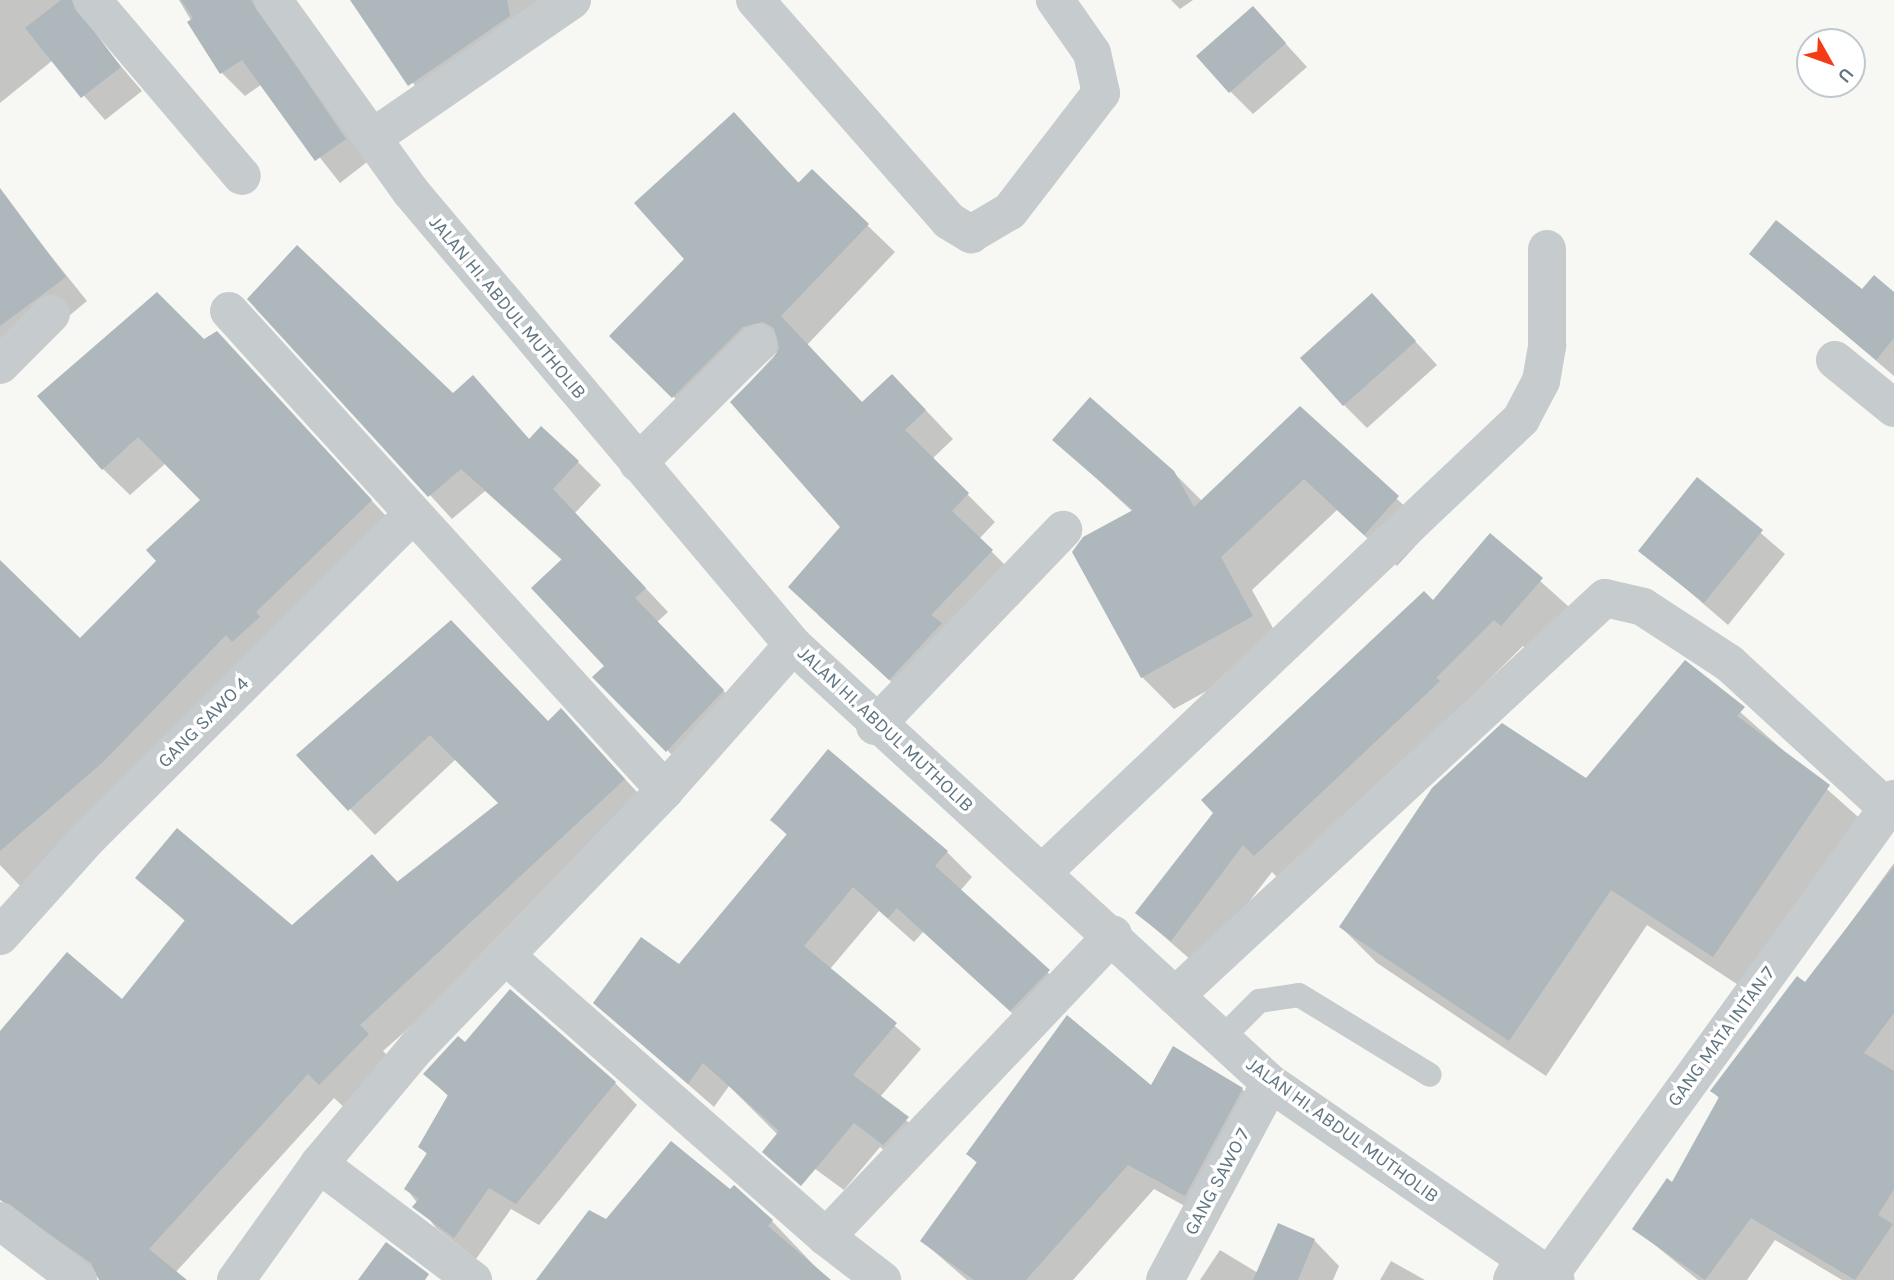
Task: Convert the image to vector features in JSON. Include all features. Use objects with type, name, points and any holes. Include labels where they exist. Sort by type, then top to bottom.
[{"type":"street","points":[[92,0],[243,176]]},
{"type":"street","name":"JALAN HI. ABDUL MUTHOLIB","points":[[273,0],[372,138],[638,463],[793,645],[875,726],[1113,935],[1270,1083],[1535,1274]]},
{"type":"street","points":[[372,138],[572,0]]},
{"type":"street","points":[[755,0],[949,221],[971,234],[1010,211],[1101,93],[1092,52],[1055,0]]},
{"type":"street","points":[[1043,872],[1521,419],[1541,381],[1547,345],[1546,249]]},
{"type":"street","points":[[229,311],[665,790]]},
{"type":"street","points":[[0,365],[51,314]]},
{"type":"street","points":[[638,463],[758,344]]},
{"type":"street","points":[[1835,360],[1894,408]]},
{"type":"street","name":"GANG SAWO 4","points":[[0,936],[88,838],[413,514]]},
{"type":"street","points":[[875,726],[1063,530]]},
{"type":"street","points":[[1175,996],[1605,598],[1643,607],[1729,663],[1891,803]]},
{"type":"street","points":[[236,1280],[319,1164],[417,1047],[665,790],[793,645]]},
{"type":"street","name":"GANG MATA INTAN 7","points":[[1535,1274],[1891,803]]},
{"type":"street","points":[[825,1237],[1113,935]]},
{"type":"street","points":[[505,955],[825,1237],[882,1280]]},
{"type":"street","name":"GANG SAWO 7","points":[[1166,1280],[1270,1083]]},
{"type":"street","points":[[319,1164],[473,1280]]},
{"type":"street","points":[[0,1221],[78,1280]]},
{"type":"lane","points":[[1221,1039],[1259,1002],[1299,995],[1430,1075]]},
{"type":"building","points":[[61,0],[71,0],[121,67],[81,98],[25,28]]},
{"type":"building","points":[[181,0],[251,0],[346,139],[315,161],[242,60],[220,74],[187,22],[193,18]]},
{"type":"building","points":[[350,0],[507,0],[510,16],[408,86]]},
{"type":"building","points":[[1253,6],[1286,43],[1229,93],[1196,56]]},
{"type":"building","points":[[734,112],[798,183],[812,169],[869,224],[781,316],[862,402],[892,374],[926,410],[905,430],[969,493],[952,511],[993,550],[931,615],[942,623],[889,680],[788,587],[840,527],[730,402],[774,358],[779,348],[774,328],[763,322],[743,327],[672,398],[609,336],[684,259],[634,203]]},
{"type":"building","points":[[0,188],[66,277],[0,326]]},
{"type":"building","points":[[1776,220],[1862,289],[1874,275],[1894,292],[1894,338],[1876,360],[1749,254]]},
{"type":"building","points":[[297,245],[453,393],[473,375],[529,439],[541,426],[579,461],[553,489],[646,588],[635,598],[724,690],[666,752],[592,677],[604,666],[531,588],[562,559],[461,469],[428,497],[247,299]]},
{"type":"building","points":[[157,292],[204,339],[217,331],[372,500],[256,612],[260,617],[232,642],[226,635],[102,763],[0,851],[0,560],[80,638],[156,561],[146,550],[200,500],[138,437],[102,470],[37,396]]},
{"type":"building","points":[[1372,293],[1416,341],[1343,406],[1300,358]]},
{"type":"building","points":[[1090,397],[1174,471],[1194,507],[1300,406],[1399,496],[1364,535],[1304,479],[1221,557],[1253,616],[1141,678],[1072,552],[1083,537],[1133,510],[1052,440]]},
{"type":"building","points":[[1697,477],[1763,530],[1704,603],[1638,551]]},
{"type":"building","points":[[1490,533],[1543,578],[1501,626],[1494,620],[1436,678],[1440,681],[1254,856],[1243,845],[1171,941],[1135,913],[1213,813],[1201,800],[1424,591],[1433,600]]},
{"type":"building","points":[[451,620],[548,721],[561,708],[625,779],[360,1025],[369,1034],[319,1085],[308,1074],[149,1249],[187,1280],[99,1280],[91,1263],[0,1200],[0,1031],[67,952],[122,999],[185,920],[135,878],[177,828],[292,925],[372,854],[397,882],[498,803],[430,735],[348,811],[296,755]]},
{"type":"building","points":[[1685,660],[1745,707],[1737,716],[1830,785],[1713,957],[1611,890],[1509,1041],[1339,927],[1432,788],[1502,723],[1586,778]]},
{"type":"building","points":[[828,749],[948,851],[935,866],[1050,970],[1010,1011],[897,908],[888,918],[853,887],[804,946],[897,1023],[853,1075],[909,1117],[883,1145],[854,1123],[801,1186],[762,1152],[779,1131],[703,1063],[688,1084],[593,1003],[641,937],[679,964],[787,834],[770,820]]},
{"type":"building","points":[[1894,866],[1894,1013],[1864,1053],[1894,1071],[1894,1189],[1878,1215],[1893,1224],[1855,1280],[1751,1218],[1705,1280],[1632,1229],[1667,1178],[1672,1182],[1719,1097],[1710,1091],[1797,976],[1805,982]]},
{"type":"building","points":[[510,989],[616,1082],[516,1204],[489,1188],[454,1238],[412,1207],[419,1199],[404,1189],[427,1153],[418,1147],[448,1095],[423,1074],[458,1036],[465,1042]]},
{"type":"building","points":[[1067,1015],[1151,1085],[1173,1046],[1243,1088],[1185,1196],[1128,1165],[1026,1280],[974,1280],[920,1241],[977,1162],[966,1154]]},
{"type":"building","points":[[671,1141],[730,1189],[734,1185],[773,1220],[768,1226],[831,1280],[536,1280],[589,1210],[606,1219]]},
{"type":"building","points":[[1278,1223],[1315,1239],[1298,1280],[1253,1280]]},
{"type":"building","points":[[386,1242],[429,1274],[425,1280],[358,1280]]}]
